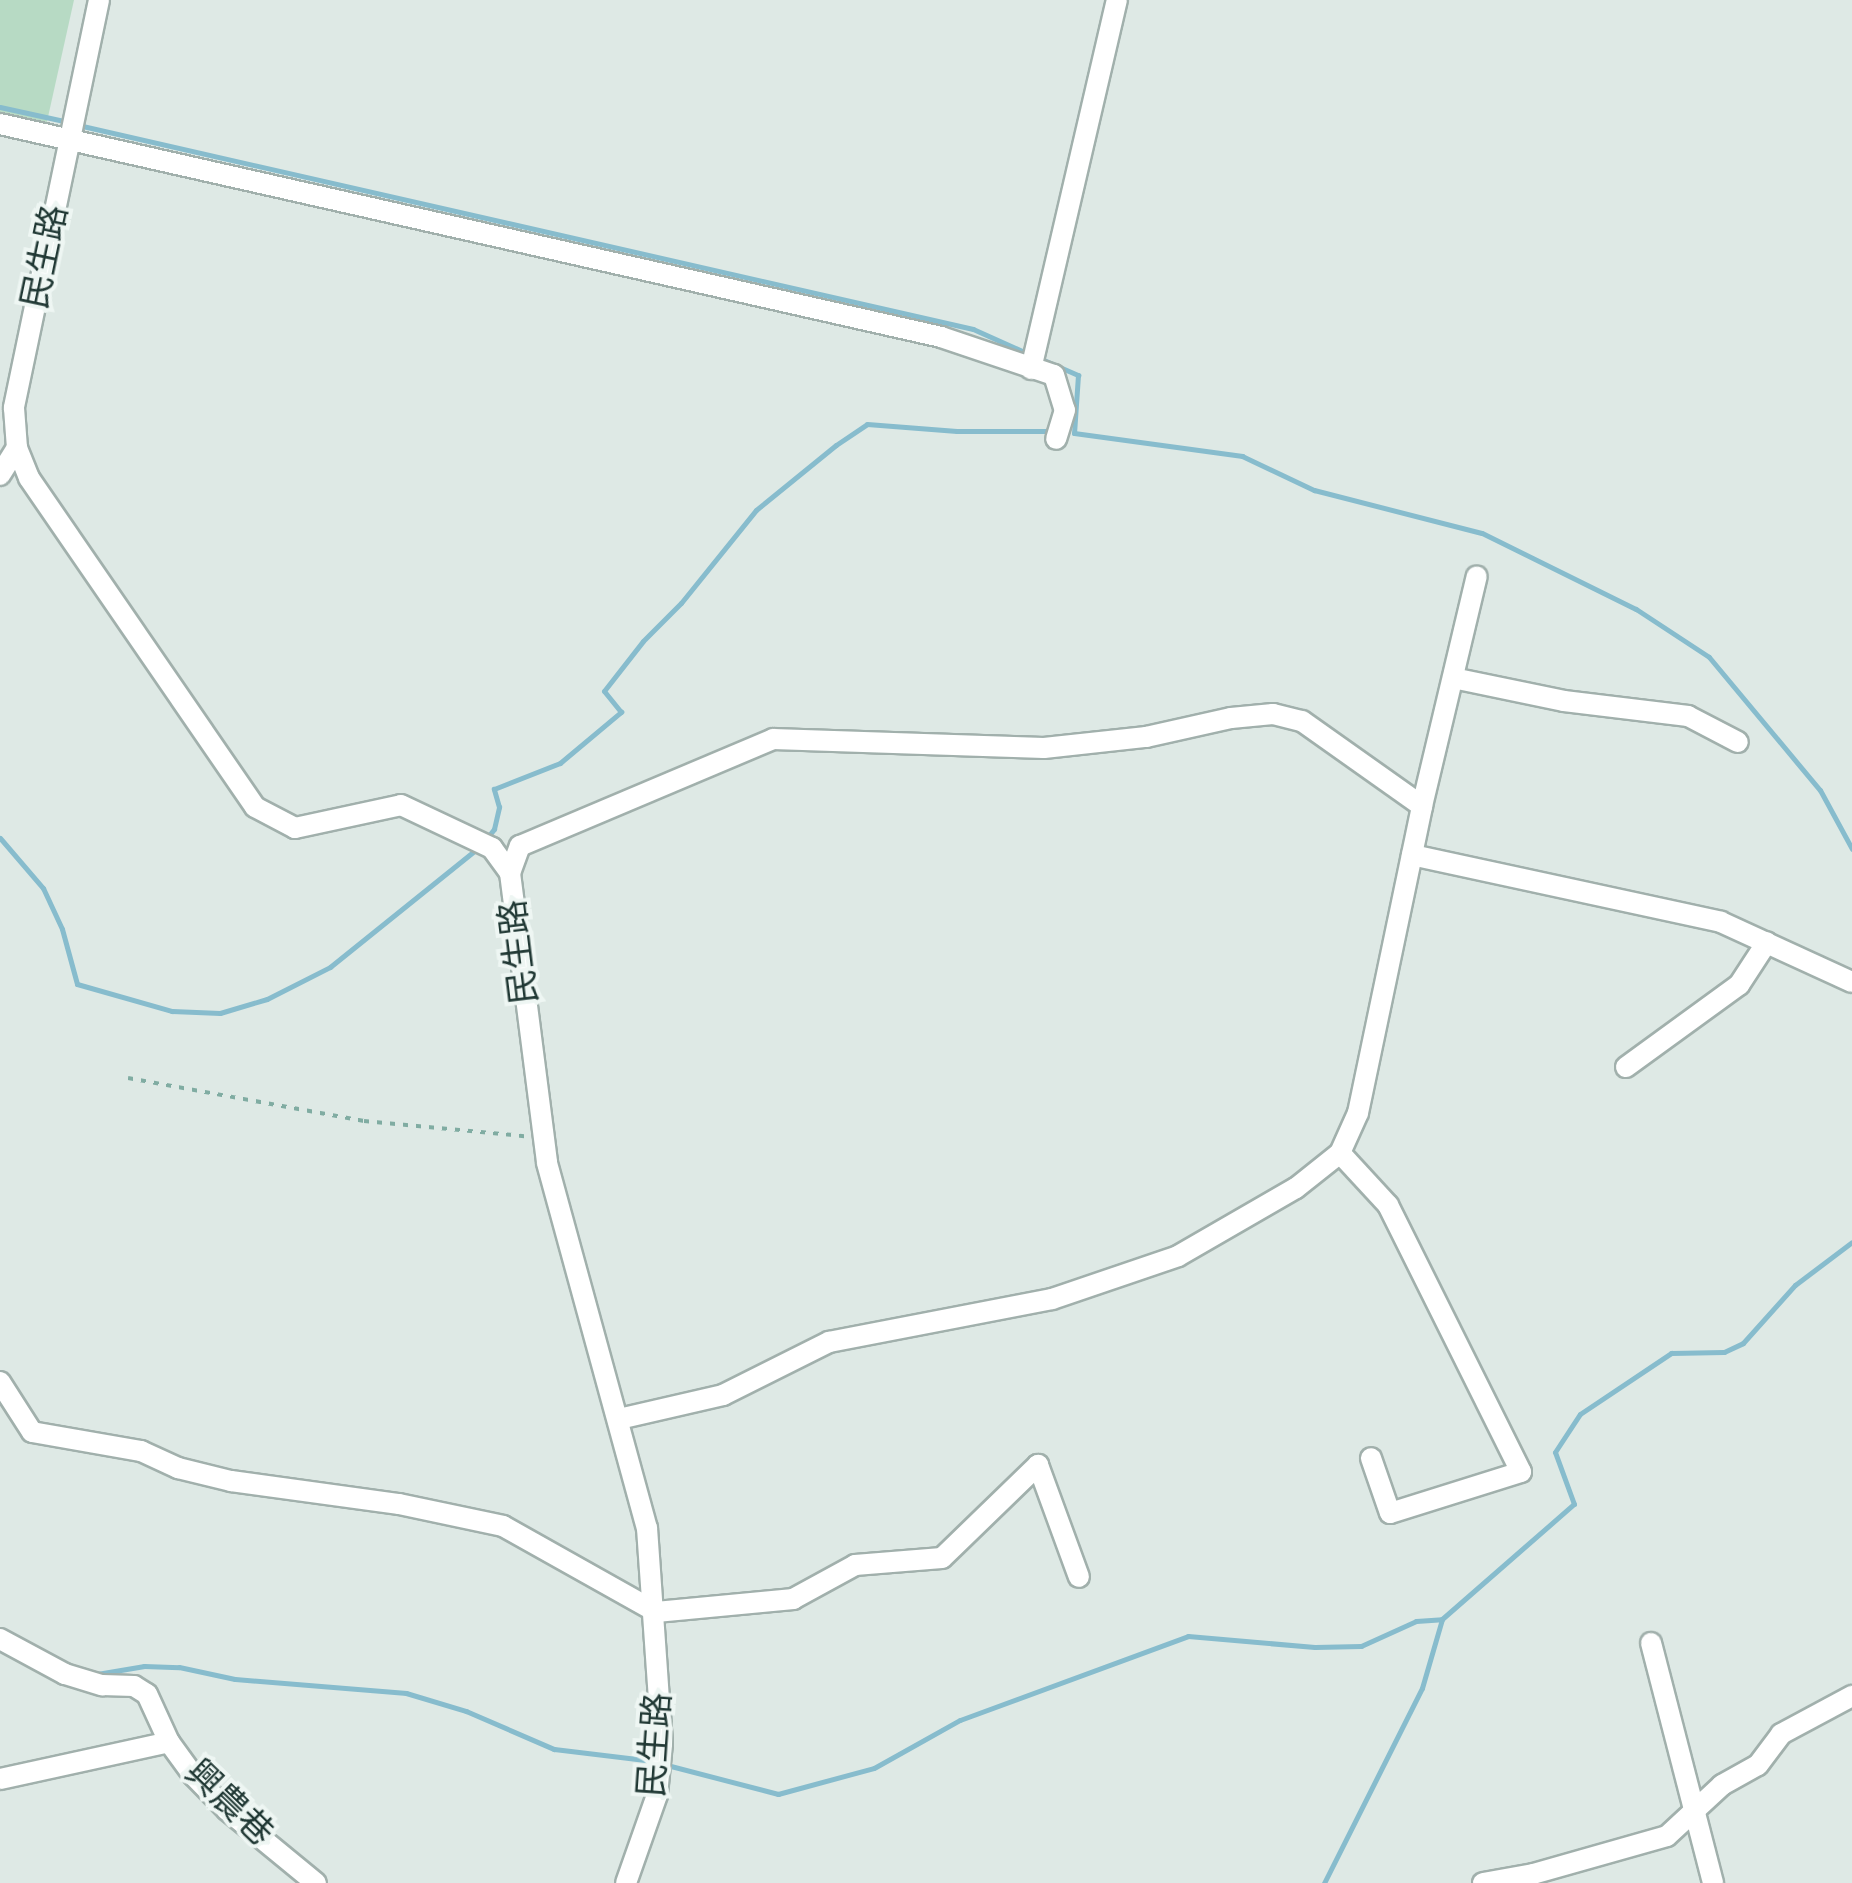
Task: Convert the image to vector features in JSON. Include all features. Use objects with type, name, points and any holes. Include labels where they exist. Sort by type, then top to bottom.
[{"type":"street","name":"民生路","points":[[99,0],[14,408],[17,448],[29,478],[255,807],[296,828],[401,805],[492,848],[510,873],[544,1138],[647,1528],[656,1612],[661,1751],[658,1795],[626,1883]]},
{"type":"street","points":[[1030,370],[1116,0]]},
{"type":"street","points":[[0,124],[941,337],[1054,375],[1065,410],[1056,438]]},
{"type":"street","points":[[1,469],[17,448]]},
{"type":"street","points":[[619,1420],[723,1395],[829,1342],[1052,1299],[1178,1256],[1296,1188],[1340,1153],[1358,1113],[1422,806],[1477,576]]},
{"type":"street","points":[[1452,678],[1564,701],[1688,716],[1738,742]]},
{"type":"street","points":[[510,873],[520,846],[773,739],[1044,748],[1146,737],[1231,718],[1273,714],[1302,721],[1422,806]]},
{"type":"street","points":[[1412,854],[1702,918],[1767,942],[1852,982]]},
{"type":"street","points":[[1626,1067],[1739,985],[1767,942]]},
{"type":"street","points":[[1340,1153],[1388,1205],[1522,1472],[1390,1513],[1372,1458]]},
{"type":"street","points":[[0,1382],[32,1432],[141,1451],[178,1468],[231,1481],[399,1504],[503,1526],[656,1612],[793,1599],[855,1564],[942,1558],[1038,1465],[1079,1578]]},
{"type":"street","name":"興農巷","points":[[0,1638],[66,1674],[102,1685],[134,1686],[147,1694],[169,1742],[226,1810],[316,1883]]},
{"type":"street","points":[[1650,1643],[1712,1883]]},
{"type":"street","points":[[1483,1883],[1534,1874],[1667,1836],[1722,1786],[1758,1766],[1781,1734],[1852,1696]]},
{"type":"street","points":[[0,1778],[169,1742]]},
{"type":"path","points":[[128,1078],[364,1121],[544,1138]]},
{"type":"green space","points":[[0,0],[74,0],[46,126],[0,116]]},
{"type":"waterway","points":[[0,107],[68,122]]},
{"type":"waterway","points":[[78,125],[973,329],[1029,354]]},
{"type":"waterway","points":[[1039,358],[1078,375],[1074,433],[1242,456],[1314,490],[1482,533],[1636,609],[1709,657],[1820,790],[1852,849]]},
{"type":"waterway","points":[[486,839],[494,829],[499,807],[494,789],[560,763],[621,712],[604,691],[643,641],[681,603],[756,510],[836,445],[867,424],[957,431],[1048,431]]},
{"type":"waterway","points":[[0,838],[43,888],[62,929],[77,984],[172,1011],[220,1013],[267,999],[330,967],[479,847]]},
{"type":"waterway","points":[[663,1764],[778,1794],[874,1768],[960,1720],[1188,1636],[1315,1647],[1361,1646],[1416,1621],[1442,1619],[1574,1504],[1555,1452],[1580,1414],[1671,1353],[1724,1352],[1743,1343],[1795,1285],[1852,1242]]},
{"type":"waterway","points":[[1324,1883],[1422,1688],[1442,1619]]},
{"type":"waterway","points":[[97,1674],[144,1666],[179,1667],[235,1679],[406,1693],[466,1711],[554,1749],[653,1761]]}]
